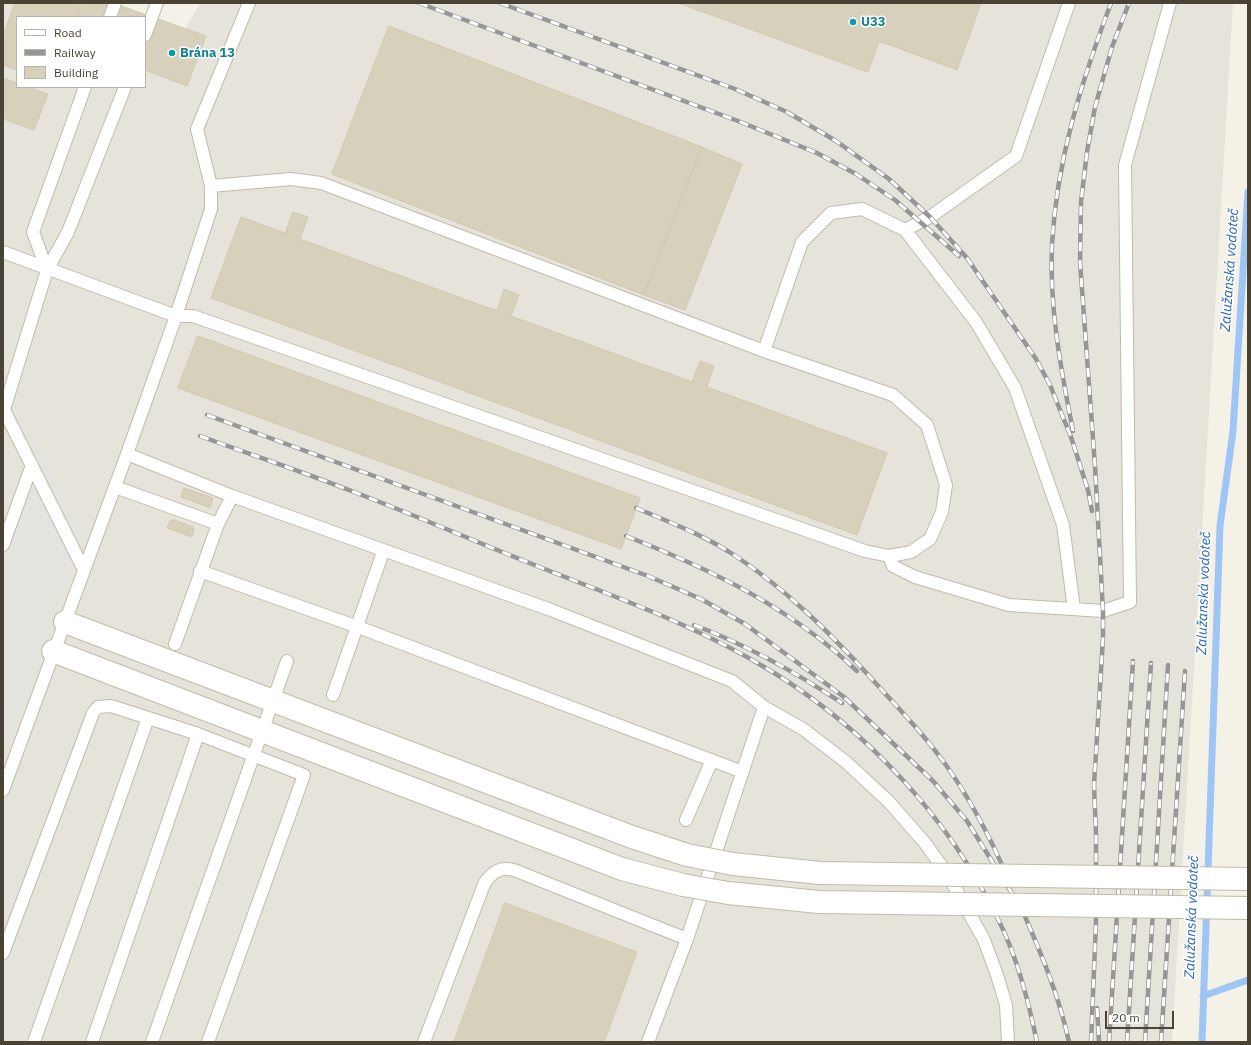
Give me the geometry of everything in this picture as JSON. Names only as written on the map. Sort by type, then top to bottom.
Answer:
[{"type":"street","points":[[65,622],[632,837],[687,855],[733,864],[820,873],[1248,879]]},
{"type":"street","points":[[53,651],[622,869],[683,885],[728,893],[788,900],[1248,908]]},
{"type":"lane","points":[[110,16],[115,3]]},
{"type":"lane","points":[[146,32],[157,3]]},
{"type":"lane","points":[[3,790],[53,651],[127,454],[176,316],[210,209],[211,186],[197,129],[249,3]]},
{"type":"lane","points":[[905,230],[930,217],[1016,156],[1070,3]]},
{"type":"lane","points":[[889,556],[894,566],[915,577],[1009,606],[1103,611],[1130,602],[1125,165],[1170,3]]},
{"type":"lane","points":[[47,270],[33,232],[84,88]]},
{"type":"lane","points":[[84,570],[4,412],[47,270],[68,232],[125,88]]},
{"type":"lane","points":[[3,252],[47,270],[176,316],[193,316],[865,551],[889,556],[911,552],[930,539],[942,512],[946,485],[927,424],[893,395],[764,351],[320,183],[291,179],[211,186]]},
{"type":"lane","points":[[764,351],[802,242],[831,213],[862,209],[905,230],[976,322],[1015,388],[1063,525],[1074,609]]},
{"type":"lane","points":[[127,454],[232,496],[383,552],[551,610],[732,681],[764,707],[803,729],[846,762],[889,802],[925,843],[948,875],[984,940],[1006,1005],[1008,1042]]},
{"type":"lane","points":[[3,545],[7,521],[32,465]]},
{"type":"lane","points":[[115,487],[218,524]]},
{"type":"lane","points":[[174,644],[218,524],[232,496]]},
{"type":"lane","points":[[332,695],[358,627],[383,552]]},
{"type":"lane","points":[[200,572],[358,627],[743,772]]},
{"type":"lane","points":[[152,1042],[287,660]]},
{"type":"lane","points":[[3,953],[93,713],[98,707],[111,706],[198,734],[304,775],[208,1042]]},
{"type":"lane","points":[[648,1042],[687,939],[764,707]]},
{"type":"lane","points":[[34,1042],[148,718]]},
{"type":"lane","points":[[92,1042],[198,734]]},
{"type":"lane","points":[[686,820],[712,760]]},
{"type":"lane","points":[[424,1042],[486,882],[493,872],[504,868],[514,870],[687,939]]},
{"type":"shaded area","points":[[3,3],[114,3],[185,29],[200,3],[1233,3],[1172,1042],[3,1042]]},
{"type":"shaded area","points":[[33,437],[83,533],[3,751],[3,520]]},
{"type":"building","points":[[15,3],[81,3],[77,16],[16,16],[16,70],[3,65],[3,37]]},
{"type":"building","name":"Brána 13","points":[[81,3],[113,3],[206,36],[187,86],[146,70],[146,16],[77,16]]},
{"type":"building","name":"U33","points":[[679,3],[981,3],[957,70],[879,41],[868,72]]},
{"type":"building","points":[[389,26],[702,147],[644,295],[332,174]]},
{"type":"building","points":[[3,78],[16,83],[16,88],[31,88],[48,94],[34,130],[3,119]]},
{"type":"building","points":[[702,147],[742,164],[685,310],[644,295]]},
{"type":"building","points":[[293,212],[308,217],[300,239],[497,311],[504,289],[519,295],[511,316],[692,382],[700,361],[714,366],[707,387],[887,453],[857,535],[211,298],[241,217],[285,233]]},
{"type":"building","points":[[198,336],[640,498],[621,549],[178,388]]},
{"type":"building","points":[[184,488],[213,498],[210,508],[181,497]]},
{"type":"building","points":[[175,520],[193,527],[194,531],[192,537],[167,528],[170,521]]},
{"type":"building","points":[[505,903],[637,952],[604,1042],[454,1042]]},
{"type":"waterway","name":"Zalužanská vodoteč","points":[[1202,1042],[1220,526],[1233,431],[1248,192]]},
{"type":"waterway","name":"Zalužanská vodoteč","points":[[1203,996],[1248,980]]},
{"type":"railway","points":[[419,3],[738,121],[817,153],[856,174],[895,200],[959,256]]},
{"type":"railway","points":[[500,3],[735,89],[787,112],[836,141],[889,179],[930,217],[967,258],[1036,359],[1050,385],[1071,437],[1088,490],[1092,511]]},
{"type":"railway","points":[[1073,431],[1060,362],[1054,315],[1052,291],[1052,244],[1059,182],[1072,122],[1080,92],[1111,3]]},
{"type":"railway","points":[[1091,1042],[1096,922],[1096,834],[1094,785],[1103,638],[1103,611],[1095,466],[1080,262],[1081,202],[1087,152],[1095,107],[1112,47],[1129,3]]},
{"type":"railway","points":[[207,415],[648,576],[701,599],[745,624],[844,697],[933,781],[967,821],[1023,911]]},
{"type":"railway","points":[[200,436],[376,500],[651,611],[742,654],[806,694],[840,720],[901,778],[929,811],[954,845],[977,880],[1004,932],[1021,978],[1037,1042]]},
{"type":"railway","points":[[636,508],[699,535],[734,555],[771,582],[823,628],[921,733],[939,756],[972,806],[987,833],[1006,874]]},
{"type":"railway","points":[[626,536],[688,562],[748,592],[777,609],[804,628],[831,648],[857,671]]},
{"type":"railway","points":[[694,625],[752,650],[842,703]]},
{"type":"railway","points":[[1109,1042],[1133,661]]},
{"type":"railway","points":[[1127,1042],[1151,663]]},
{"type":"railway","points":[[1145,1042],[1168,665]]},
{"type":"railway","points":[[1161,1042],[1185,671]]},
{"type":"railway","points":[[1021,907],[1054,990],[1069,1042]]},
{"type":"railway","points":[[1097,1008],[1099,1042]]},
{"type":"place","name":"U33","points":[[853,22]]},
{"type":"place","name":"Brána 13","points":[[172,53]]}]
